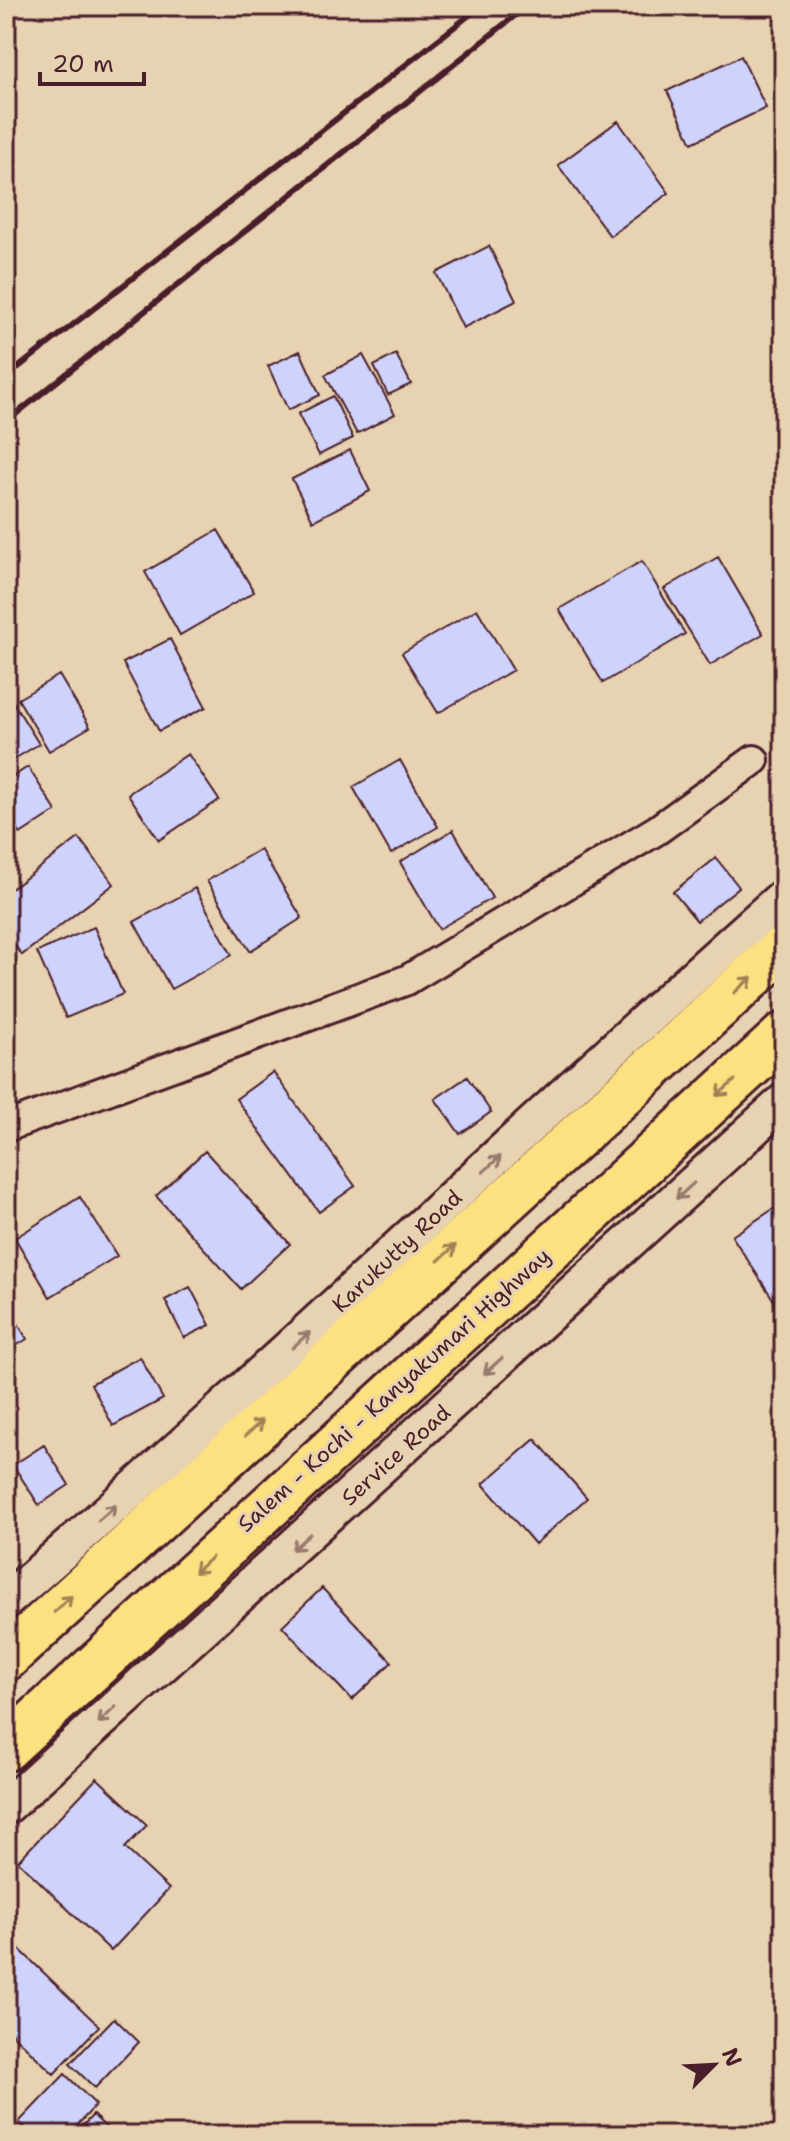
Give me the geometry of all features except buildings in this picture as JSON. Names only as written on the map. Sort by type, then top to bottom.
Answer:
[{"type":"highway","points":[[6,1658],[784,947]]},
{"type":"highway","name":"Salem - Kochi - Kanyakumari Highway","points":[[6,1748],[784,1035]]},
{"type":"street","points":[[6,1127],[407,980],[657,830],[754,760]]},
{"type":"street","name":"Karukutty Road","points":[[6,1601],[166,1463],[664,1002],[784,896]]},
{"type":"street","name":"Service Road","points":[[6,1807],[784,1101]]},
{"type":"railway","points":[[6,377],[481,6]]},
{"type":"railway","points":[[6,422],[527,6]]}]
